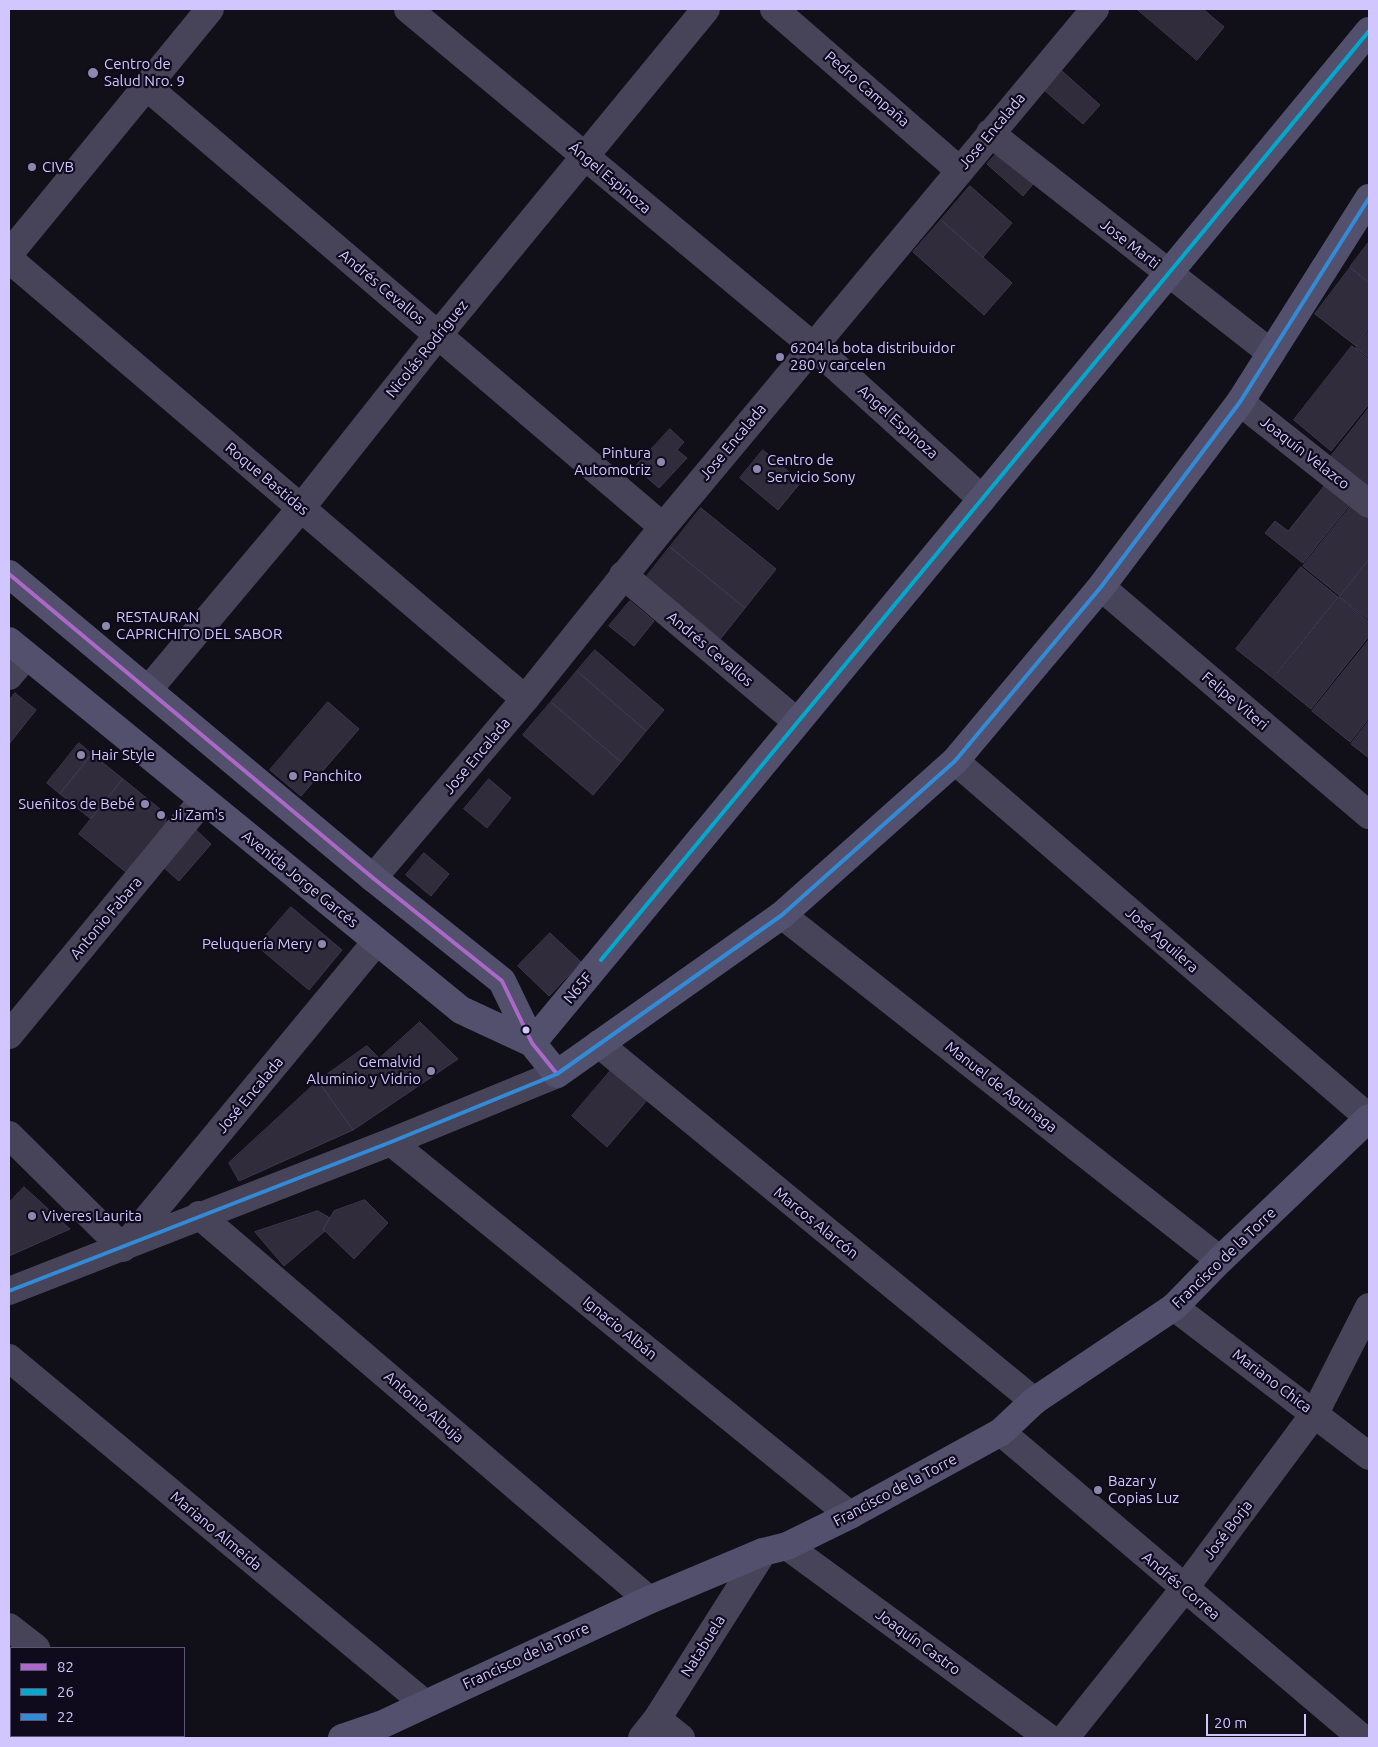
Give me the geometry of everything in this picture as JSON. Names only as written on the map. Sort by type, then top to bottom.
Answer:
[{"type":"street","points":[[9,254],[210,9]]},
{"type":"street","name":"Ángel Espinoza","points":[[408,9],[813,346]]},
{"type":"street","name":"Nicolás Rodríguez","points":[[148,690],[301,508],[438,335],[706,9]]},
{"type":"street","name":"Pedro Campaña","points":[[774,9],[959,170]]},
{"type":"street","name":"Jose Encalada","points":[[373,878],[525,699],[663,527],[1095,9]]},
{"type":"street","name":"N65F","points":[[532,1043],[1369,31]]},
{"type":"street","name":"Andrés Cevallos","points":[[146,86],[663,527]]},
{"type":"street","name":"Jose Marti","points":[[990,133],[1271,353]]},
{"type":"street","points":[[9,1291],[123,1248],[199,1215],[391,1142],[557,1074],[782,914],[955,762],[1101,587],[1240,402],[1366,213]]},
{"type":"street","name":"Roque Bastidas","points":[[9,259],[525,699]]},
{"type":"street","name":"Angel Espinoza","points":[[813,346],[982,499]]},
{"type":"street","name":"Joaquín Velazco","points":[[1240,402],[1369,504]]},
{"type":"street","name":"Avenida Jorge Garcés","points":[[9,574],[373,878],[502,981],[532,1043],[557,1074]]},
{"type":"street","name":"Andrés Cevallos","points":[[623,576],[797,722]]},
{"type":"street","name":"Felipe Viteri","points":[[1101,587],[1369,815]]},
{"type":"street","points":[[9,676],[18,648]]},
{"type":"street","name":"Avenida Jorge Garcés","points":[[18,648],[461,1010],[532,1043]]},
{"type":"street","name":"José Aguilera","points":[[955,762],[1369,1118]]},
{"type":"street","name":"Antonio Fabara","points":[[9,1035],[203,800]]},
{"type":"street","name":"Manuel de Aguinaga","points":[[782,914],[1220,1260]]},
{"type":"street","name":"José Encalada","points":[[123,1248],[376,942]]},
{"type":"street","name":"Marcos Alarcón","points":[[599,1044],[1034,1402]]},
{"type":"street","name":"Francisco de la Torre","points":[[354,1736],[649,1600],[775,1549],[850,1515],[1001,1432],[1034,1402],[1174,1307],[1220,1260],[1369,1118]]},
{"type":"street","points":[[9,1136],[123,1248]]},
{"type":"street","name":"Ignacio Albán","points":[[391,1142],[850,1515]]},
{"type":"street","name":"Antonio Albuja","points":[[199,1215],[649,1600]]},
{"type":"street","name":"Mariano Chica","points":[[1174,1307],[1369,1456]]},
{"type":"street","name":"José Borja","points":[[1065,1738],[1184,1589],[1315,1413],[1369,1307]]},
{"type":"street","name":"Mariano Almeida","points":[[9,1358],[424,1704]]},
{"type":"street","name":"Andrés Correa","points":[[1001,1432],[1362,1738]]},
{"type":"street","name":"Natabuela","points":[[649,1729],[775,1549]]},
{"type":"street","name":"Joaquín Castro","points":[[775,1549],[1049,1738]]},
{"type":"street","points":[[9,1627],[35,1647]]},
{"type":"street","points":[[649,1729],[680,1738]]},
{"type":"building","points":[[1137,9],[1203,9],[1224,27],[1197,60]]},
{"type":"building","points":[[1062,71],[1100,105],[1083,124],[1044,90]]},
{"type":"building","points":[[998,152],[1033,184],[1023,196],[987,164]]},
{"type":"building","points":[[970,186],[1012,223],[983,257],[941,220]]},
{"type":"building","points":[[941,220],[1012,283],[984,315],[913,252]]},
{"type":"building","points":[[1369,242],[1369,282],[1350,267]]},
{"type":"building","points":[[1350,268],[1369,283],[1369,328],[1356,346],[1315,314]]},
{"type":"building","points":[[1369,331],[1369,358],[1356,348]]},
{"type":"building","points":[[1352,346],[1369,360],[1369,404],[1331,451],[1294,420]]},
{"type":"building","points":[[1369,408],[1369,482],[1365,487],[1329,459]]},
{"type":"building","name":"Pintura Automotriz","points":[[670,429],[684,442],[677,450],[687,458],[659,488],[635,467]]},
{"type":"building","points":[[763,450],[801,482],[778,510],[740,478]]},
{"type":"building","points":[[1327,483],[1351,503],[1303,563],[1265,533],[1275,521],[1288,531]]},
{"type":"building","points":[[1355,501],[1369,513],[1369,559],[1340,596],[1303,566]]},
{"type":"building","points":[[701,508],[776,569],[745,608],[670,547]]},
{"type":"building","points":[[670,547],[745,608],[718,642],[643,581]]},
{"type":"building","points":[[1369,560],[1369,620],[1340,597]]},
{"type":"building","points":[[1301,567],[1338,597],[1273,678],[1236,649]]},
{"type":"building","points":[[1339,597],[1369,622],[1369,636],[1311,709],[1274,679]]},
{"type":"building","points":[[630,601],[654,621],[634,646],[609,626]]},
{"type":"building","points":[[1369,640],[1369,718],[1350,742],[1312,711]]},
{"type":"building","points":[[595,650],[664,710],[646,731],[577,671]]},
{"type":"building","points":[[577,671],[646,731],[621,762],[551,702]]},
{"type":"building","points":[[15,693],[36,710],[9,744],[9,701]]},
{"type":"building","points":[[328,702],[359,729],[301,796],[270,770]]},
{"type":"building","points":[[551,702],[621,762],[593,795],[523,735]]},
{"type":"building","points":[[1369,721],[1369,758],[1351,744]]},
{"type":"building","points":[[79,743],[92,754],[60,794],[47,783]]},
{"type":"building","points":[[92,754],[123,779],[91,819],[60,794]]},
{"type":"building","points":[[123,779],[166,814],[166,823],[127,873],[79,834]]},
{"type":"building","points":[[489,779],[511,798],[487,828],[464,809]]},
{"type":"building","points":[[194,828],[211,844],[179,881],[162,866]]},
{"type":"building","points":[[424,853],[449,874],[431,896],[406,875]]},
{"type":"building","points":[[291,907],[342,950],[309,990],[257,946]]},
{"type":"building","points":[[550,933],[581,962],[549,996],[518,966]]},
{"type":"building","points":[[420,1022],[458,1059],[411,1091],[379,1059]]},
{"type":"building","points":[[367,1046],[411,1091],[353,1130],[318,1081]]},
{"type":"building","points":[[613,1068],[648,1099],[607,1147],[572,1116]]},
{"type":"building","points":[[318,1081],[353,1130],[239,1181],[229,1163]]},
{"type":"building","name":"Viveres Laurita","points":[[24,1187],[70,1229],[9,1256],[9,1203]]},
{"type":"building","points":[[365,1200],[388,1223],[354,1259],[323,1229],[334,1211]]},
{"type":"building","points":[[318,1211],[330,1218],[323,1229],[325,1231],[284,1266],[255,1232]]},
{"type":"transit line","name":"26","points":[[601,960],[1369,31]]},
{"type":"transit line","name":"22","points":[[9,1291],[391,1142],[557,1074],[782,915],[955,761],[1101,587],[1240,402],[1369,198]]},
{"type":"transit line","name":"82","points":[[9,574],[373,878],[502,981],[532,1043],[557,1074]]},
{"type":"place","name":"Centro de Salud Nro. 9","points":[[93,73]]},
{"type":"place","name":"CIVB","points":[[32,167]]},
{"type":"place","name":"6204 la bota distribuidor 280 y carcelen","points":[[780,357]]},
{"type":"place","name":"Pintura Automotriz","points":[[661,462]]},
{"type":"place","name":"Centro de Servicio Sony","points":[[757,469]]},
{"type":"place","name":"RESTAURAN CAPRICHITO DEL SABOR","points":[[106,626]]},
{"type":"place","name":"Hair Style","points":[[81,755]]},
{"type":"place","name":"Panchito","points":[[293,776]]},
{"type":"place","name":"Sueñitos de Bebé","points":[[145,804]]},
{"type":"place","name":"Ji Zam's","points":[[161,815]]},
{"type":"place","name":"Peluquería Mery","points":[[322,944]]},
{"type":"place","name":"Gemalvid Aluminio y Vidrio","points":[[431,1071]]},
{"type":"place","name":"Viveres Laurita","points":[[32,1216]]},
{"type":"place","name":"Bazar y Copias Luz","points":[[1098,1490]]}]
